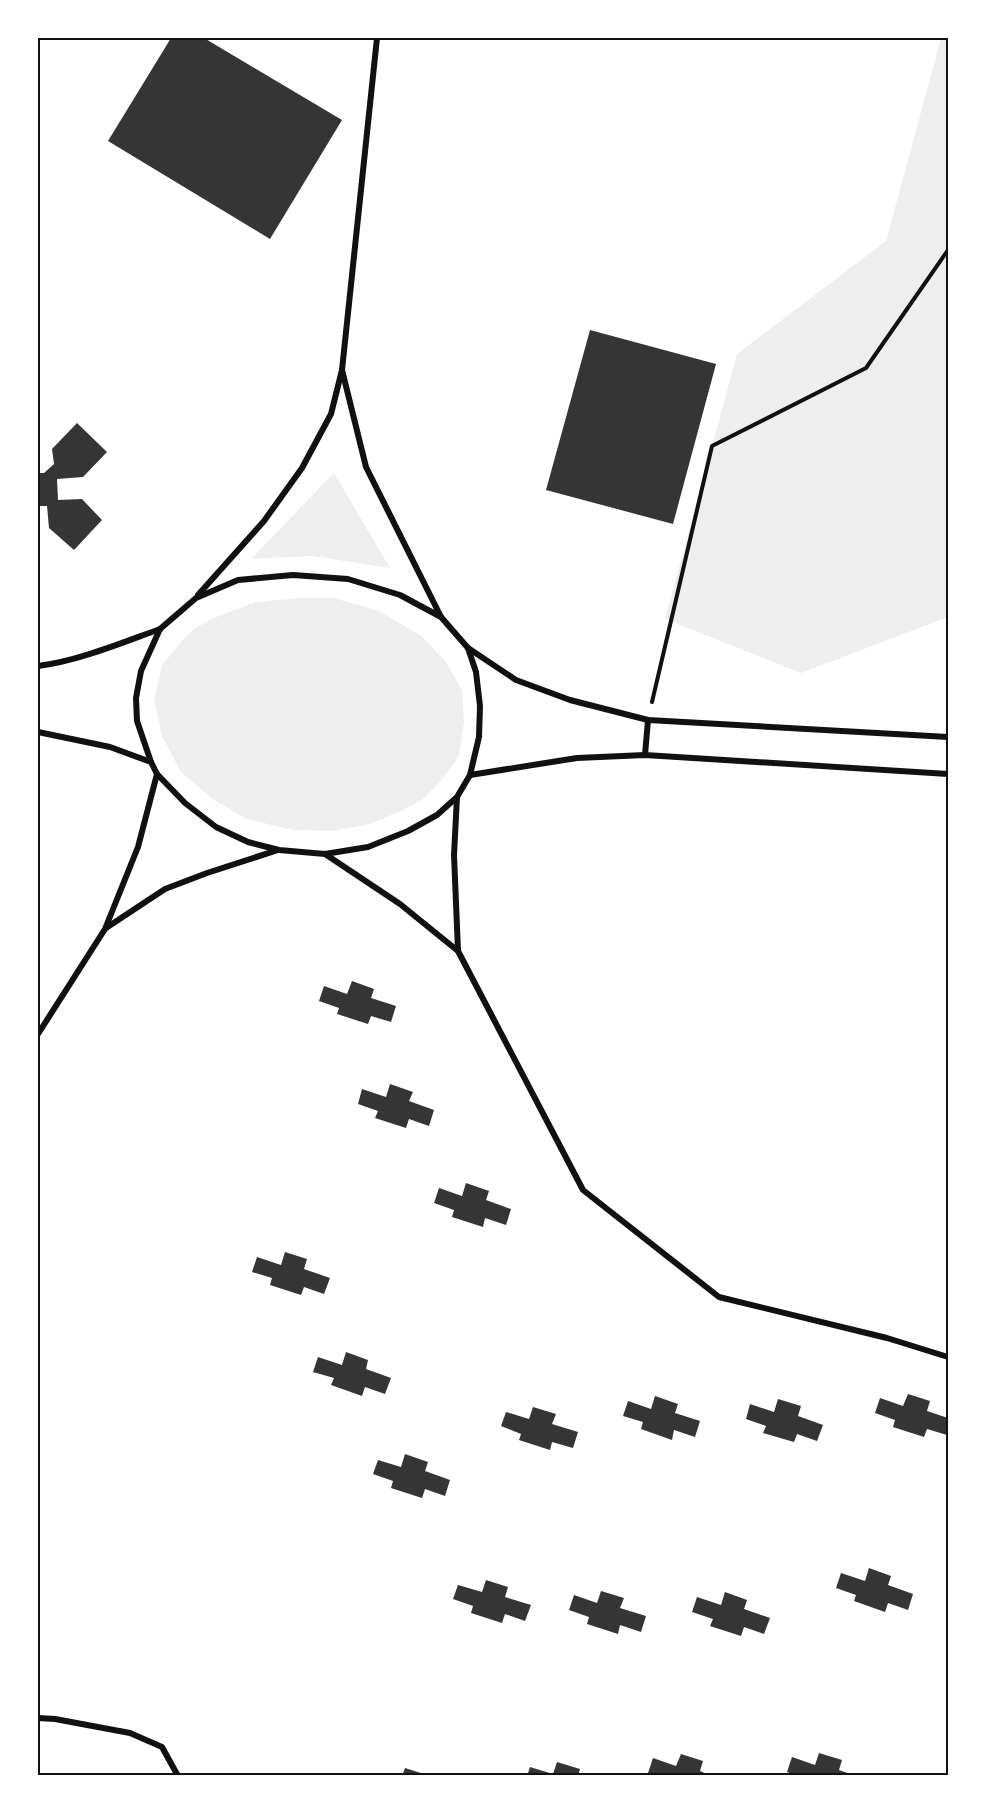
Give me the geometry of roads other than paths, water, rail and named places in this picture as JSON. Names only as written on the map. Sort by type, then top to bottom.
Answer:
[{"type":"street","points":[[38,666],[106,648],[160,629],[196,598],[264,521],[302,468],[331,414],[342,370],[377,38]]},
{"type":"street","points":[[342,370],[366,467],[441,617],[468,648],[516,680],[570,700],[648,720],[948,737]]},
{"type":"street","points":[[196,598],[238,580],[293,575],[348,579],[400,595],[441,617]]},
{"type":"street","points":[[160,629],[141,671],[136,698],[137,721],[157,774],[185,803],[216,827],[248,842],[279,850],[326,854],[368,847],[408,831],[437,815],[457,797],[470,776],[479,737],[480,706],[476,672],[468,648]]},
{"type":"street","points":[[645,756],[648,720]]},
{"type":"street","points":[[38,732],[110,747],[151,762]]},
{"type":"street","points":[[470,776],[577,758],[645,756],[948,774]]},
{"type":"street","points":[[38,1034],[105,929],[138,846],[157,774]]},
{"type":"street","points":[[457,797],[454,855],[458,951]]},
{"type":"street","points":[[105,929],[165,889],[279,850]]},
{"type":"street","points":[[326,854],[400,904],[458,951],[583,1190],[719,1297],[887,1338],[948,1358]]},
{"type":"street","points":[[38,1718],[130,1733],[162,1747],[178,1776]]}]
